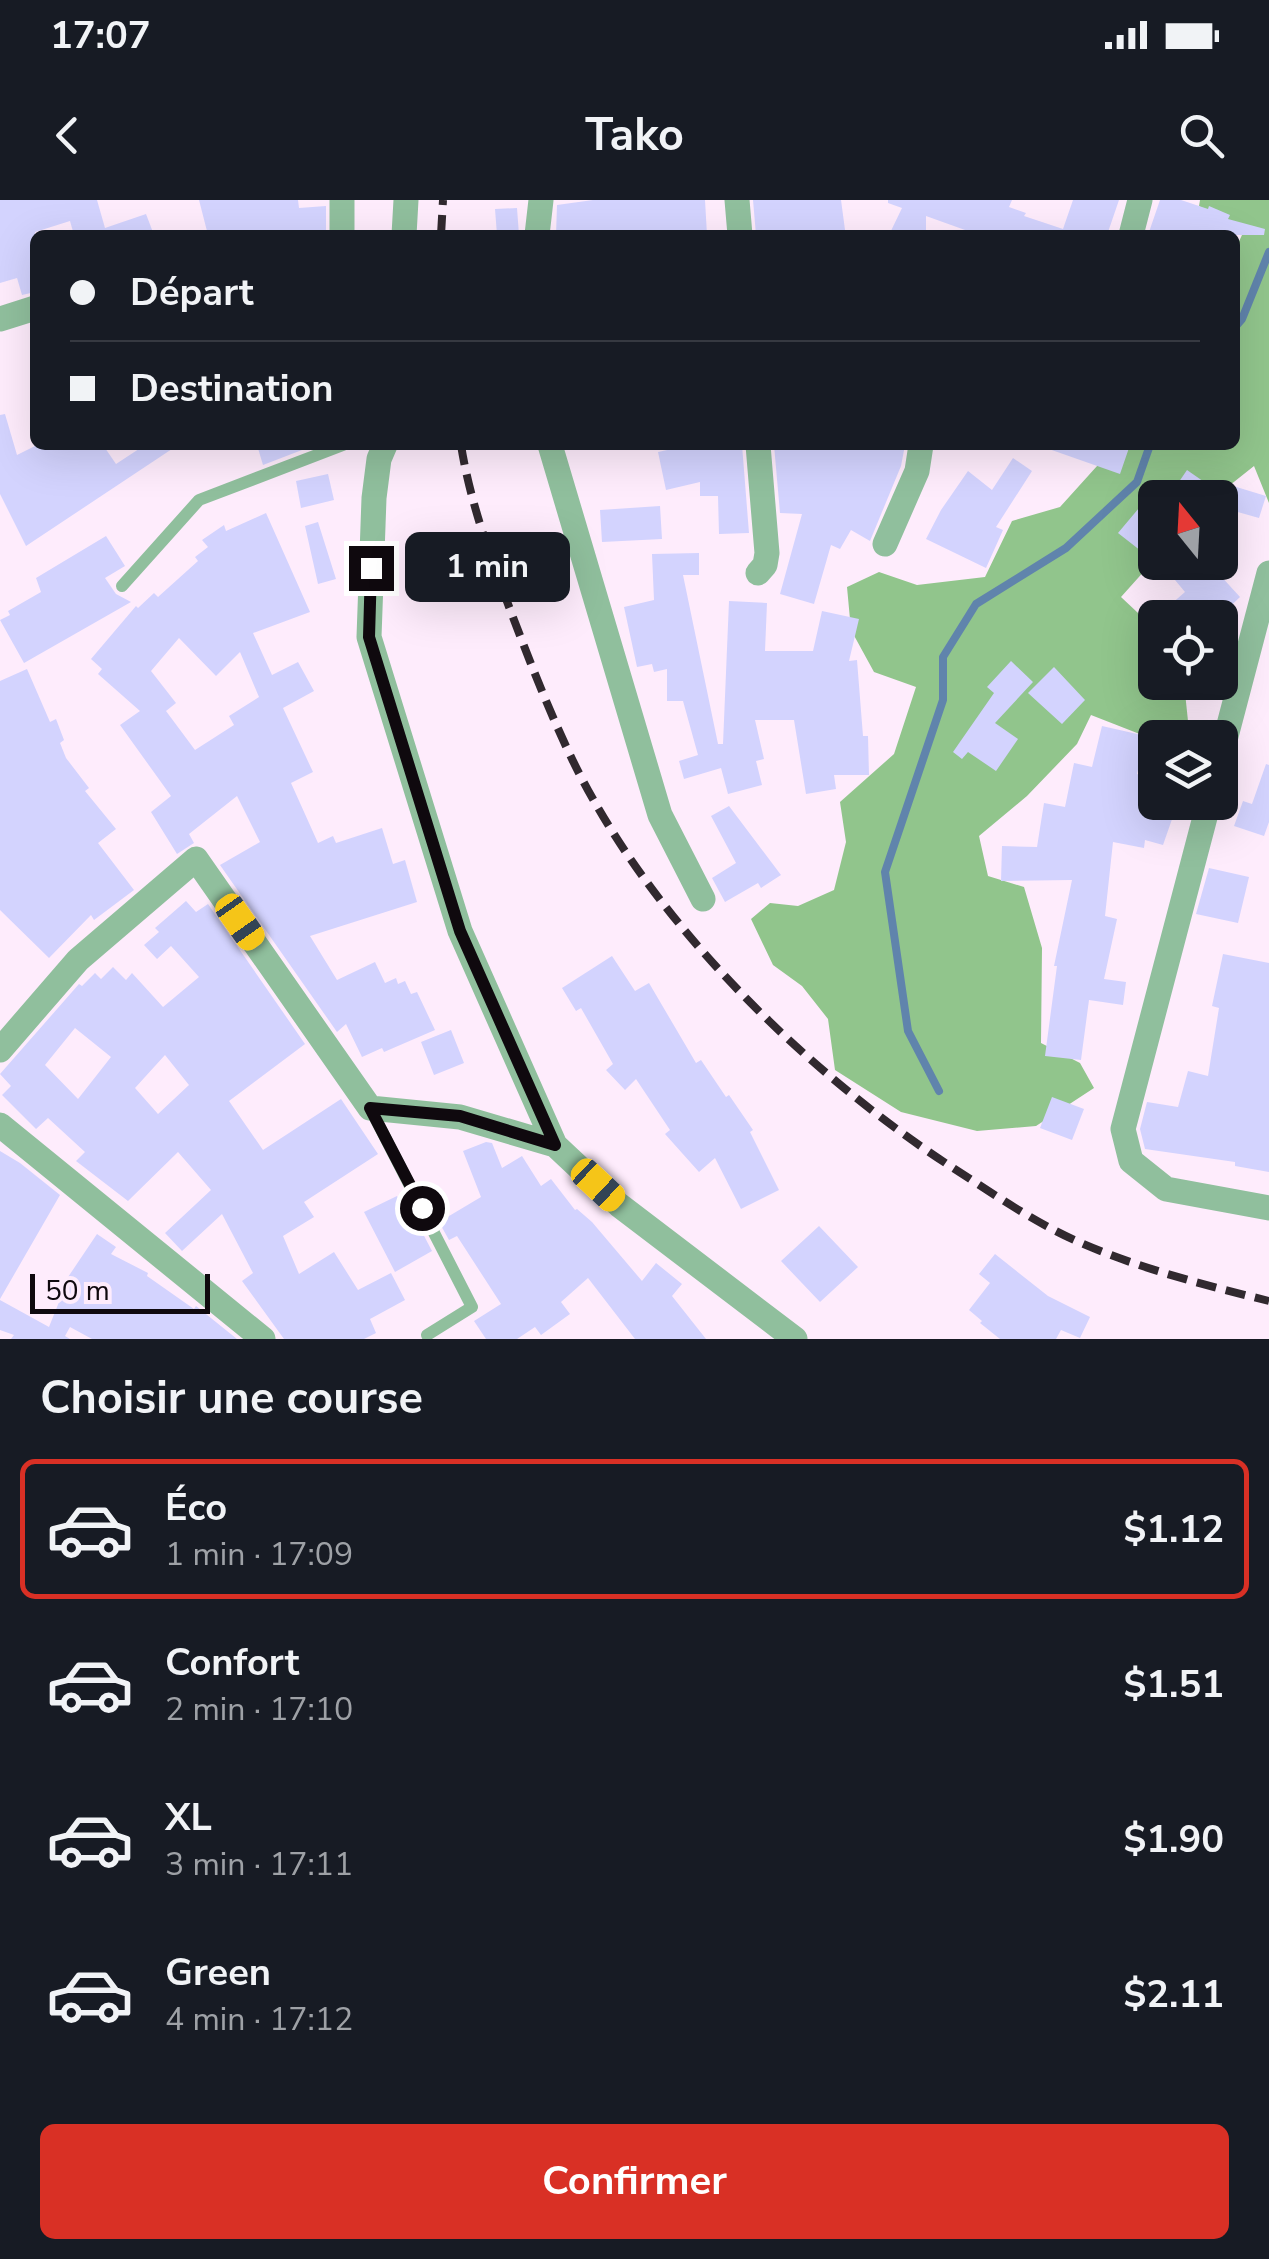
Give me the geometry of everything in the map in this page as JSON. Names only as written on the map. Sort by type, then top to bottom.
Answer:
[{"type":"street","points":[[342,200],[342,230]]},
{"type":"street","points":[[404,230],[406,200]]},
{"type":"street","points":[[538,230],[541,200]]},
{"type":"street","points":[[737,200],[740,230]]},
{"type":"street","points":[[1132,230],[1140,200]]},
{"type":"street","points":[[0,319],[30,310]]},
{"type":"street","points":[[379,450],[369,637],[460,931],[555,1145],[619,1205],[795,1339]]},
{"type":"street","points":[[551,450],[660,815],[703,899]]},
{"type":"street","points":[[758,450],[768,554],[758,573]]},
{"type":"street","points":[[885,544],[916,472],[920,450]]},
{"type":"street","points":[[1230,720],[1269,573]]},
{"type":"street","points":[[1204,820],[1123,1130],[1131,1160],[1166,1189],[1269,1208]]},
{"type":"street","points":[[0,1050],[78,960],[196,859],[370,1108],[460,1116],[555,1145]]},
{"type":"street","points":[[0,1125],[262,1339]]},
{"type":"lane","points":[[122,586],[198,500],[330,450]]},
{"type":"lane","points":[[370,1108],[472,1307],[427,1334]]},
{"type":"green space","points":[[1200,200],[1269,200],[1269,503],[1254,466],[1236,480],[1138,480],[1138,578],[1121,597],[1138,613],[1138,700],[1186,700],[1188,720],[1138,720],[1138,733],[1091,715],[1077,744],[1027,796],[979,836],[988,876],[1024,887],[1042,948],[1041,1043],[1080,1063],[1094,1088],[1036,1126],[977,1131],[901,1112],[835,1070],[828,1019],[802,986],[773,965],[751,919],[770,903],[798,906],[834,890],[846,842],[840,802],[894,754],[916,687],[874,672],[851,630],[847,587],[879,572],[917,585],[985,577],[1012,521],[1060,507],[1111,450],[1240,450],[1242,235],[1240,230],[1199,206]]},
{"type":"building","points":[[0,200],[97,200],[105,228],[146,214],[152,230],[73,230],[70,221],[30,230],[30,293],[22,295],[17,278],[0,283]]},
{"type":"building","points":[[199,200],[298,200],[299,208],[326,206],[326,230],[207,230]]},
{"type":"building","points":[[593,200],[705,200],[707,230],[556,230],[557,205]]},
{"type":"building","points":[[753,200],[841,200],[845,230],[756,230]]},
{"type":"building","points":[[1012,200],[1009,207],[1026,213],[1024,216],[1063,229],[1073,200],[1119,200],[1109,230],[965,230],[926,216],[926,230],[891,230],[902,208],[888,203]]},
{"type":"building","points":[[1160,200],[1181,200],[1208,209],[1209,206],[1230,215],[1228,219],[1265,229],[1264,235],[1240,235],[1240,230],[1150,230]]},
{"type":"building","points":[[517,208],[519,230],[497,230],[495,209]]},
{"type":"building","points":[[5,414],[17,455],[30,448],[106,450],[116,464],[137,450],[170,450],[26,546],[0,494],[0,415]]},
{"type":"building","points":[[258,450],[302,450],[263,465]]},
{"type":"building","points":[[742,450],[749,533],[719,534],[718,496],[700,496],[700,482],[666,490],[658,452]]},
{"type":"building","points":[[774,450],[904,450],[870,541],[851,530],[840,549],[831,545],[814,604],[780,594],[802,514],[780,513]]},
{"type":"building","points":[[1052,450],[1128,450],[1120,474]]},
{"type":"building","points":[[1013,458],[1032,471],[996,527],[1003,530],[986,568],[926,539],[968,471],[992,490]]},
{"type":"building","points":[[1187,470],[1201,480],[1180,480]]},
{"type":"building","points":[[328,474],[334,500],[301,508],[296,481]]},
{"type":"building","points":[[1238,487],[1266,496],[1259,518],[1238,512]]},
{"type":"building","points":[[660,506],[662,539],[602,542],[600,510]]},
{"type":"building","points":[[1138,509],[1138,549],[1118,533]]},
{"type":"building","points":[[266,513],[310,612],[253,633],[272,675],[298,662],[314,691],[283,708],[313,772],[291,783],[318,843],[333,836],[336,843],[382,828],[393,864],[405,860],[417,902],[310,936],[337,980],[375,962],[385,983],[396,978],[398,984],[405,981],[411,994],[417,992],[435,1030],[384,1052],[382,1048],[362,1057],[346,1024],[337,1032],[220,865],[260,842],[237,796],[189,834],[194,843],[177,854],[151,812],[171,796],[120,725],[140,711],[98,674],[102,669],[91,659],[136,606],[154,593],[158,597],[198,561],[195,557],[208,547],[202,540],[224,525],[226,531]],"holes":[[[179,638],[216,676],[240,652],[259,697],[229,716],[234,725],[195,750],[166,711],[176,703],[151,671]]]},
{"type":"building","points":[[318,522],[336,579],[318,584],[305,526]]},
{"type":"building","points":[[439,534],[444,558],[423,562],[417,538]]},
{"type":"building","points":[[106,536],[125,566],[105,578],[116,594],[131,602],[24,663],[0,620],[41,592],[36,578]]},
{"type":"building","points":[[699,553],[699,575],[683,575],[718,744],[723,744],[729,601],[767,603],[765,651],[813,651],[822,611],[859,619],[849,661],[857,660],[863,736],[868,736],[869,775],[834,775],[836,789],[806,794],[794,720],[755,720],[764,759],[756,761],[762,785],[728,794],[721,768],[684,779],[679,761],[698,755],[683,701],[667,701],[667,669],[654,672],[652,664],[637,667],[624,607],[654,600],[652,554]]},
{"type":"building","points":[[1175,580],[1224,580],[1240,597],[1176,600],[1185,592]]},
{"type":"building","points":[[1011,661],[1033,682],[995,723],[1018,739],[996,771],[968,752],[962,759],[953,752],[994,693],[987,687]]},
{"type":"building","points":[[1054,667],[1085,700],[1062,724],[1028,693]]},
{"type":"building","points":[[27,669],[50,722],[56,719],[66,758],[89,788],[85,791],[116,829],[98,843],[134,890],[94,920],[91,915],[49,958],[0,910],[0,681]]},
{"type":"building","points":[[1102,726],[1138,734],[1138,820],[1172,820],[1163,845],[1145,840],[1144,848],[1113,842],[1105,916],[1117,919],[1104,979],[1126,982],[1123,1005],[1089,1000],[1081,1060],[1045,1056],[1054,966],[1072,880],[1001,881],[1002,846],[1037,847],[1044,803],[1065,807],[1074,763],[1092,767]]},
{"type":"building","points":[[1266,764],[1269,765],[1269,822],[1264,836],[1234,826],[1243,801],[1252,804]]},
{"type":"building","points":[[729,806],[781,875],[761,888],[758,883],[725,902],[712,878],[736,863],[711,816]]},
{"type":"building","points":[[1209,868],[1249,877],[1238,923],[1196,914]]},
{"type":"building","points":[[186,901],[196,912],[208,904],[305,1044],[229,1101],[263,1150],[341,1099],[378,1154],[304,1202],[314,1217],[283,1236],[299,1274],[334,1252],[358,1290],[391,1273],[405,1300],[370,1319],[376,1333],[364,1339],[284,1339],[242,1281],[253,1273],[222,1214],[182,1251],[165,1233],[211,1190],[178,1152],[128,1201],[76,1161],[85,1152],[48,1118],[36,1129],[2,1095],[11,1086],[0,1074],[79,984],[82,986],[95,973],[101,979],[113,967],[126,980],[132,973],[163,1007],[199,977],[171,946],[157,959],[144,945],[159,932],[155,928]],"holes":[[[75,1028],[111,1057],[78,1099],[45,1065]],[[165,1055],[189,1085],[158,1114],[135,1088]]]},
{"type":"building","points":[[1223,954],[1269,963],[1269,1172],[1235,1166],[1235,1162],[1145,1149],[1140,1129],[1147,1102],[1178,1107],[1188,1071],[1208,1076],[1219,1008],[1212,1006]]},
{"type":"building","points":[[612,956],[635,991],[649,983],[696,1063],[701,1060],[726,1097],[729,1095],[753,1130],[750,1132],[779,1190],[741,1209],[715,1158],[699,1172],[665,1134],[670,1130],[636,1079],[625,1090],[606,1070],[613,1064],[581,1008],[576,1011],[562,988]]},
{"type":"building","points":[[451,1030],[464,1063],[434,1075],[421,1042]]},
{"type":"building","points":[[1052,1097],[1084,1109],[1072,1140],[1040,1128]]},
{"type":"building","points":[[492,1143],[502,1168],[522,1156],[541,1186],[551,1179],[642,1281],[656,1263],[682,1284],[672,1296],[706,1339],[635,1339],[588,1278],[561,1302],[570,1314],[541,1335],[535,1327],[517,1339],[486,1339],[474,1321],[501,1304],[457,1236],[449,1240],[439,1222],[481,1197],[463,1151]]},
{"type":"building","points":[[0,1151],[60,1195],[0,1299]]},
{"type":"building","points":[[397,1196],[417,1235],[422,1232],[432,1251],[395,1272],[364,1212]]},
{"type":"building","points":[[819,1226],[858,1267],[820,1302],[781,1261]]},
{"type":"building","points":[[97,1234],[116,1247],[111,1254],[148,1273],[147,1276],[194,1309],[196,1306],[237,1339],[92,1339],[70,1327],[65,1336],[70,1339],[11,1339],[14,1335],[0,1330],[0,1300],[49,1327],[65,1287],[62,1286]]},
{"type":"building","points":[[995,1254],[1048,1296],[1090,1317],[1080,1338],[1061,1330],[1056,1339],[1000,1339],[980,1323],[969,1310],[990,1283],[979,1274]]},
{"type":"waterway","points":[[1240,321],[1269,252]]},
{"type":"waterway","points":[[939,1091],[908,1031],[885,872],[943,700],[943,657],[976,604],[1066,548],[1137,482],[1148,450]]},
{"type":"railway","points":[[441,230],[443,200]]},
{"type":"railway","points":[[462,450],[496,572],[572,759],[643,877],[735,986],[786,1037],[895,1128],[1030,1217],[1127,1261],[1269,1301]]},
{"type":"route","points":[[371,568],[369,637],[460,931],[555,1145],[460,1116],[370,1108],[422,1208]]}]
